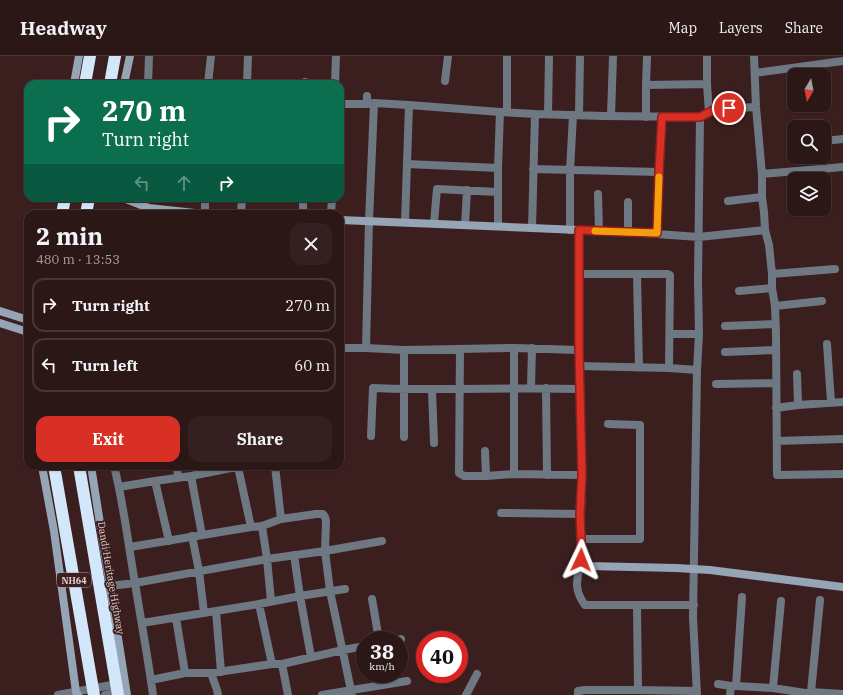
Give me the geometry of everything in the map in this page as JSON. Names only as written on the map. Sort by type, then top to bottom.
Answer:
[{"type":"highway","points":[[86,80],[90,56]]},
{"type":"highway","points":[[111,80],[115,56]]},
{"type":"highway","name":"NH64","points":[[55,470],[94,692]]},
{"type":"highway","name":"Dandi Heritage Highway","points":[[80,470],[120,692]]},
{"type":"street","points":[[75,80],[80,56]]},
{"type":"street","points":[[125,80],[130,56]]},
{"type":"street","points":[[148,80],[150,56]]},
{"type":"street","points":[[208,80],[211,56]]},
{"type":"street","points":[[247,80],[248,56]]},
{"type":"street","points":[[336,56],[336,80]]},
{"type":"street","points":[[445,81],[448,56]]},
{"type":"street","points":[[498,226],[498,168],[507,56]]},
{"type":"street","points":[[548,114],[549,56]]},
{"type":"street","points":[[570,230],[570,171],[580,56]]},
{"type":"street","points":[[611,116],[613,56]]},
{"type":"street","points":[[646,117],[647,56]]},
{"type":"street","points":[[707,56],[709,113]]},
{"type":"street","points":[[754,56],[756,107],[762,174],[762,197],[765,230],[769,245],[772,288],[775,306],[777,475],[843,474]]},
{"type":"street","points":[[754,73],[843,61]]},
{"type":"street","points":[[646,85],[707,84]]},
{"type":"street","points":[[344,104],[369,101],[535,114],[646,117],[700,117],[716,109],[756,107]]},
{"type":"street","points":[[366,348],[369,221],[369,101]]},
{"type":"street","points":[[405,222],[409,105]]},
{"type":"street","points":[[532,228],[535,114]]},
{"type":"street","points":[[657,233],[662,117]]},
{"type":"street","points":[[578,695],[578,691],[585,690],[638,690],[697,693],[694,569],[697,370],[699,334],[700,117]]},
{"type":"street","points":[[831,140],[843,139]]},
{"type":"street","points":[[407,164],[498,168]]},
{"type":"street","points":[[762,174],[843,167]]},
{"type":"street","points":[[533,169],[659,172]]},
{"type":"street","points":[[434,223],[437,189],[498,192]]},
{"type":"street","points":[[465,225],[467,190]]},
{"type":"street","points":[[598,194],[599,231]]},
{"type":"street","points":[[728,201],[762,197]]},
{"type":"street","points":[[136,202],[149,208],[168,210]]},
{"type":"street","points":[[628,202],[628,232]]},
{"type":"street","points":[[344,220],[657,233],[699,237],[765,230]]},
{"type":"street","points":[[579,230],[579,366],[582,475],[580,514],[581,560],[577,590],[585,605],[694,605]]},
{"type":"street","points":[[772,274],[835,269]]},
{"type":"street","points":[[579,274],[670,275],[669,368]]},
{"type":"street","points":[[637,274],[639,368]]},
{"type":"street","points":[[739,291],[772,288]]},
{"type":"street","points":[[775,306],[822,301]]},
{"type":"street","points":[[0,311],[24,319]]},
{"type":"street","points":[[0,323],[24,331]]},
{"type":"street","points":[[725,326],[775,324]]},
{"type":"street","points":[[670,334],[699,334]]},
{"type":"street","points":[[828,344],[831,402]]},
{"type":"street","points":[[344,348],[404,350],[532,348],[579,350]]},
{"type":"street","points":[[514,348],[514,474]]},
{"type":"street","points":[[531,388],[532,348]]},
{"type":"street","points":[[460,349],[459,473],[464,476],[514,474],[582,475]]},
{"type":"street","points":[[404,350],[404,437]]},
{"type":"street","points":[[725,352],[776,350]]},
{"type":"street","points":[[579,366],[697,370]]},
{"type":"street","points":[[797,374],[798,405]]},
{"type":"street","points":[[716,384],[776,382]]},
{"type":"street","points":[[371,436],[373,388],[404,390],[531,388],[580,389]]},
{"type":"street","points":[[546,388],[547,475]]},
{"type":"street","points":[[432,390],[434,443]]},
{"type":"street","points":[[776,408],[843,402]]},
{"type":"street","points":[[581,539],[640,539],[640,425],[608,424]]},
{"type":"street","points":[[777,441],[843,438]]},
{"type":"street","points":[[485,451],[486,476]]},
{"type":"street","points":[[43,470],[54,531],[77,694]]},
{"type":"street","points":[[92,470],[110,586],[120,692]]},
{"type":"street","points":[[115,470],[130,547],[153,695]]},
{"type":"street","points":[[177,470],[178,478]]},
{"type":"street","points":[[119,487],[220,470]]},
{"type":"street","points":[[241,470],[250,526]]},
{"type":"street","points":[[275,470],[281,519]]},
{"type":"street","points":[[191,476],[202,535]]},
{"type":"street","points":[[155,481],[169,541]]},
{"type":"street","points":[[501,513],[580,514]]},
{"type":"street","points":[[130,547],[250,526],[262,526],[281,519],[323,514],[326,520],[325,551],[330,591],[351,693]]},
{"type":"street","points":[[262,526],[271,601]]},
{"type":"street","points":[[192,536],[199,571],[204,613]]},
{"type":"street","points":[[110,586],[382,541]]},
{"type":"street","points":[[294,555],[311,657]]},
{"type":"street","points":[[581,560],[587,566],[710,570],[843,587]]},
{"type":"street","points":[[142,623],[345,589]]},
{"type":"street","points":[[730,695],[733,686],[742,597]]},
{"type":"street","points":[[372,599],[377,631]]},
{"type":"street","points":[[807,693],[820,600]]},
{"type":"street","points":[[768,690],[781,601]]},
{"type":"street","points":[[259,604],[272,664]]},
{"type":"street","points":[[637,606],[638,690]]},
{"type":"street","points":[[216,611],[221,672]]},
{"type":"street","points":[[176,618],[185,673]]},
{"type":"street","points":[[151,680],[185,673],[211,673],[272,664],[282,664],[356,648]]},
{"type":"street","points":[[282,664],[288,695]]},
{"type":"street","points":[[211,673],[218,695]]},
{"type":"street","points":[[466,695],[477,674]]},
{"type":"street","points":[[322,695],[351,693],[398,683]]},
{"type":"street","points":[[718,684],[768,690],[842,695]]},
{"type":"street","points":[[58,695],[94,692],[120,692]]},
{"type":"street","points":[[105,695],[120,692]]},
{"type":"slow traffic","points":[[595,231],[657,233],[659,177]]},
{"type":"route","points":[[581,560],[580,514],[582,475],[579,350],[579,230],[657,233],[662,117],[700,117],[716,109],[729,108]]}]
